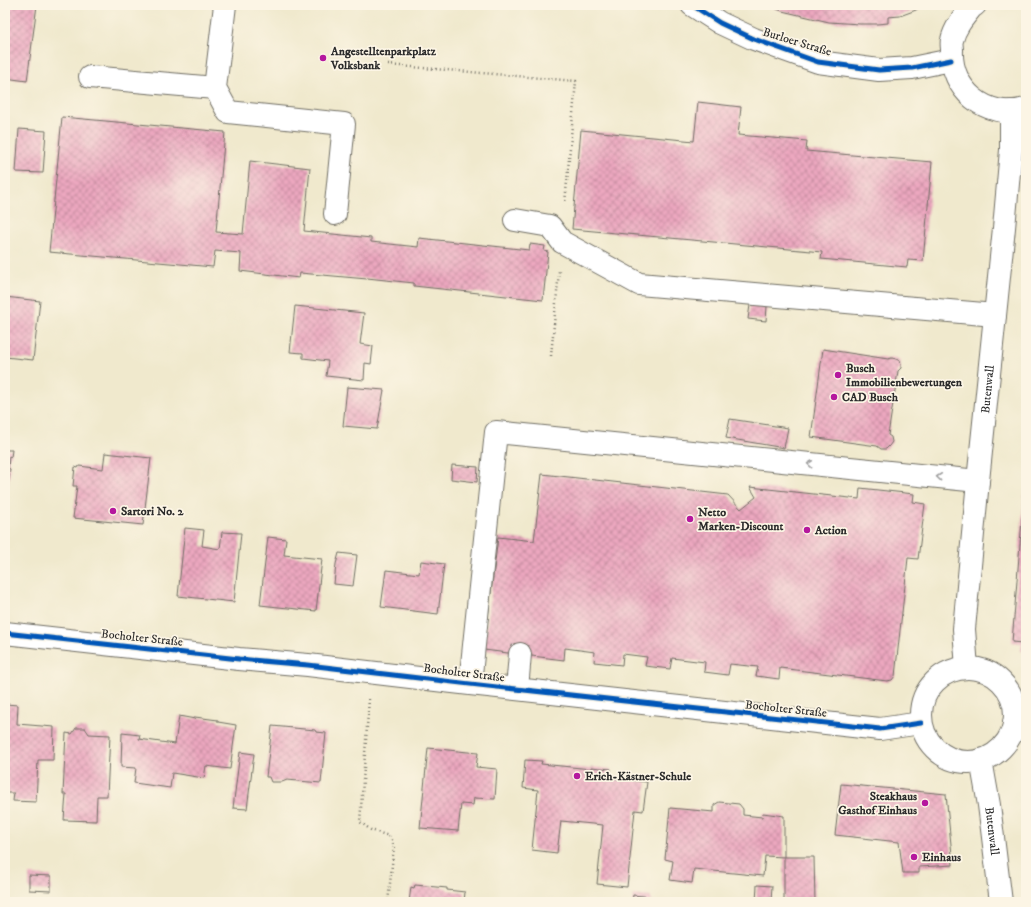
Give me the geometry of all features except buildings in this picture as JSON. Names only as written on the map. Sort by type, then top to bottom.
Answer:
[{"type":"main road","points":[[225,5],[215,88],[228,112],[344,124],[335,214]]},
{"type":"main road","name":"Burloer Straße","points":[[692,5],[720,23],[754,39],[818,62],[879,70],[912,68],[951,60]]},
{"type":"main road","points":[[975,5],[959,22],[952,40],[951,60],[955,73],[961,85],[970,96],[981,104],[994,109],[1019,110]]},
{"type":"main road","points":[[90,77],[215,88]]},
{"type":"main road","name":"Butenwall","points":[[967,668],[964,629],[1011,150],[1019,110]]},
{"type":"main road","points":[[515,220],[550,226],[562,242],[574,250],[639,284],[996,315]]},
{"type":"main road","points":[[470,684],[496,432],[978,481]]},
{"type":"main road","name":"Bocholter Straße","points":[[5,633],[239,659],[308,665],[880,729],[921,723]]},
{"type":"main road","points":[[517,689],[520,654]]},
{"type":"main road","points":[[967,668],[980,670],[993,675],[1003,684],[1011,696],[1020,724],[1003,746],[993,754],[981,760],[968,762],[955,760],[943,754],[933,746],[921,723],[922,707],[927,692],[937,679],[951,671],[967,668]]},
{"type":"main road","name":"Butenwall","points":[[981,760],[989,805],[998,901]]},
{"type":"path","points":[[388,65],[576,81],[551,356]]},
{"type":"path","points":[[371,673],[360,822],[371,830],[389,836],[394,846],[388,902]]},
{"type":"cycle path","points":[[692,5],[720,23],[754,39],[818,62],[879,70],[912,68],[951,60]]},
{"type":"cycle path","points":[[5,633],[239,659],[308,665],[880,729],[921,723]]},
{"type":"place","name":"Angestelltenparkplatz Volksbank","points":[[323,58]]},
{"type":"place","name":"Busch Immobilienbewertungen","points":[[838,375]]},
{"type":"place","name":"CAD Busch","points":[[834,397]]},
{"type":"place","name":"Sartori No. 2","points":[[113,511]]},
{"type":"place","name":"Netto Marken-Discount","points":[[690,519]]},
{"type":"place","name":"Action","points":[[807,530]]},
{"type":"place","name":"Erich-Kästner-Schule","points":[[577,776]]},
{"type":"place","name":"Steakhaus Gasthof Einhaus","points":[[925,803]]},
{"type":"place","name":"Einhaus","points":[[914,857]]}]
